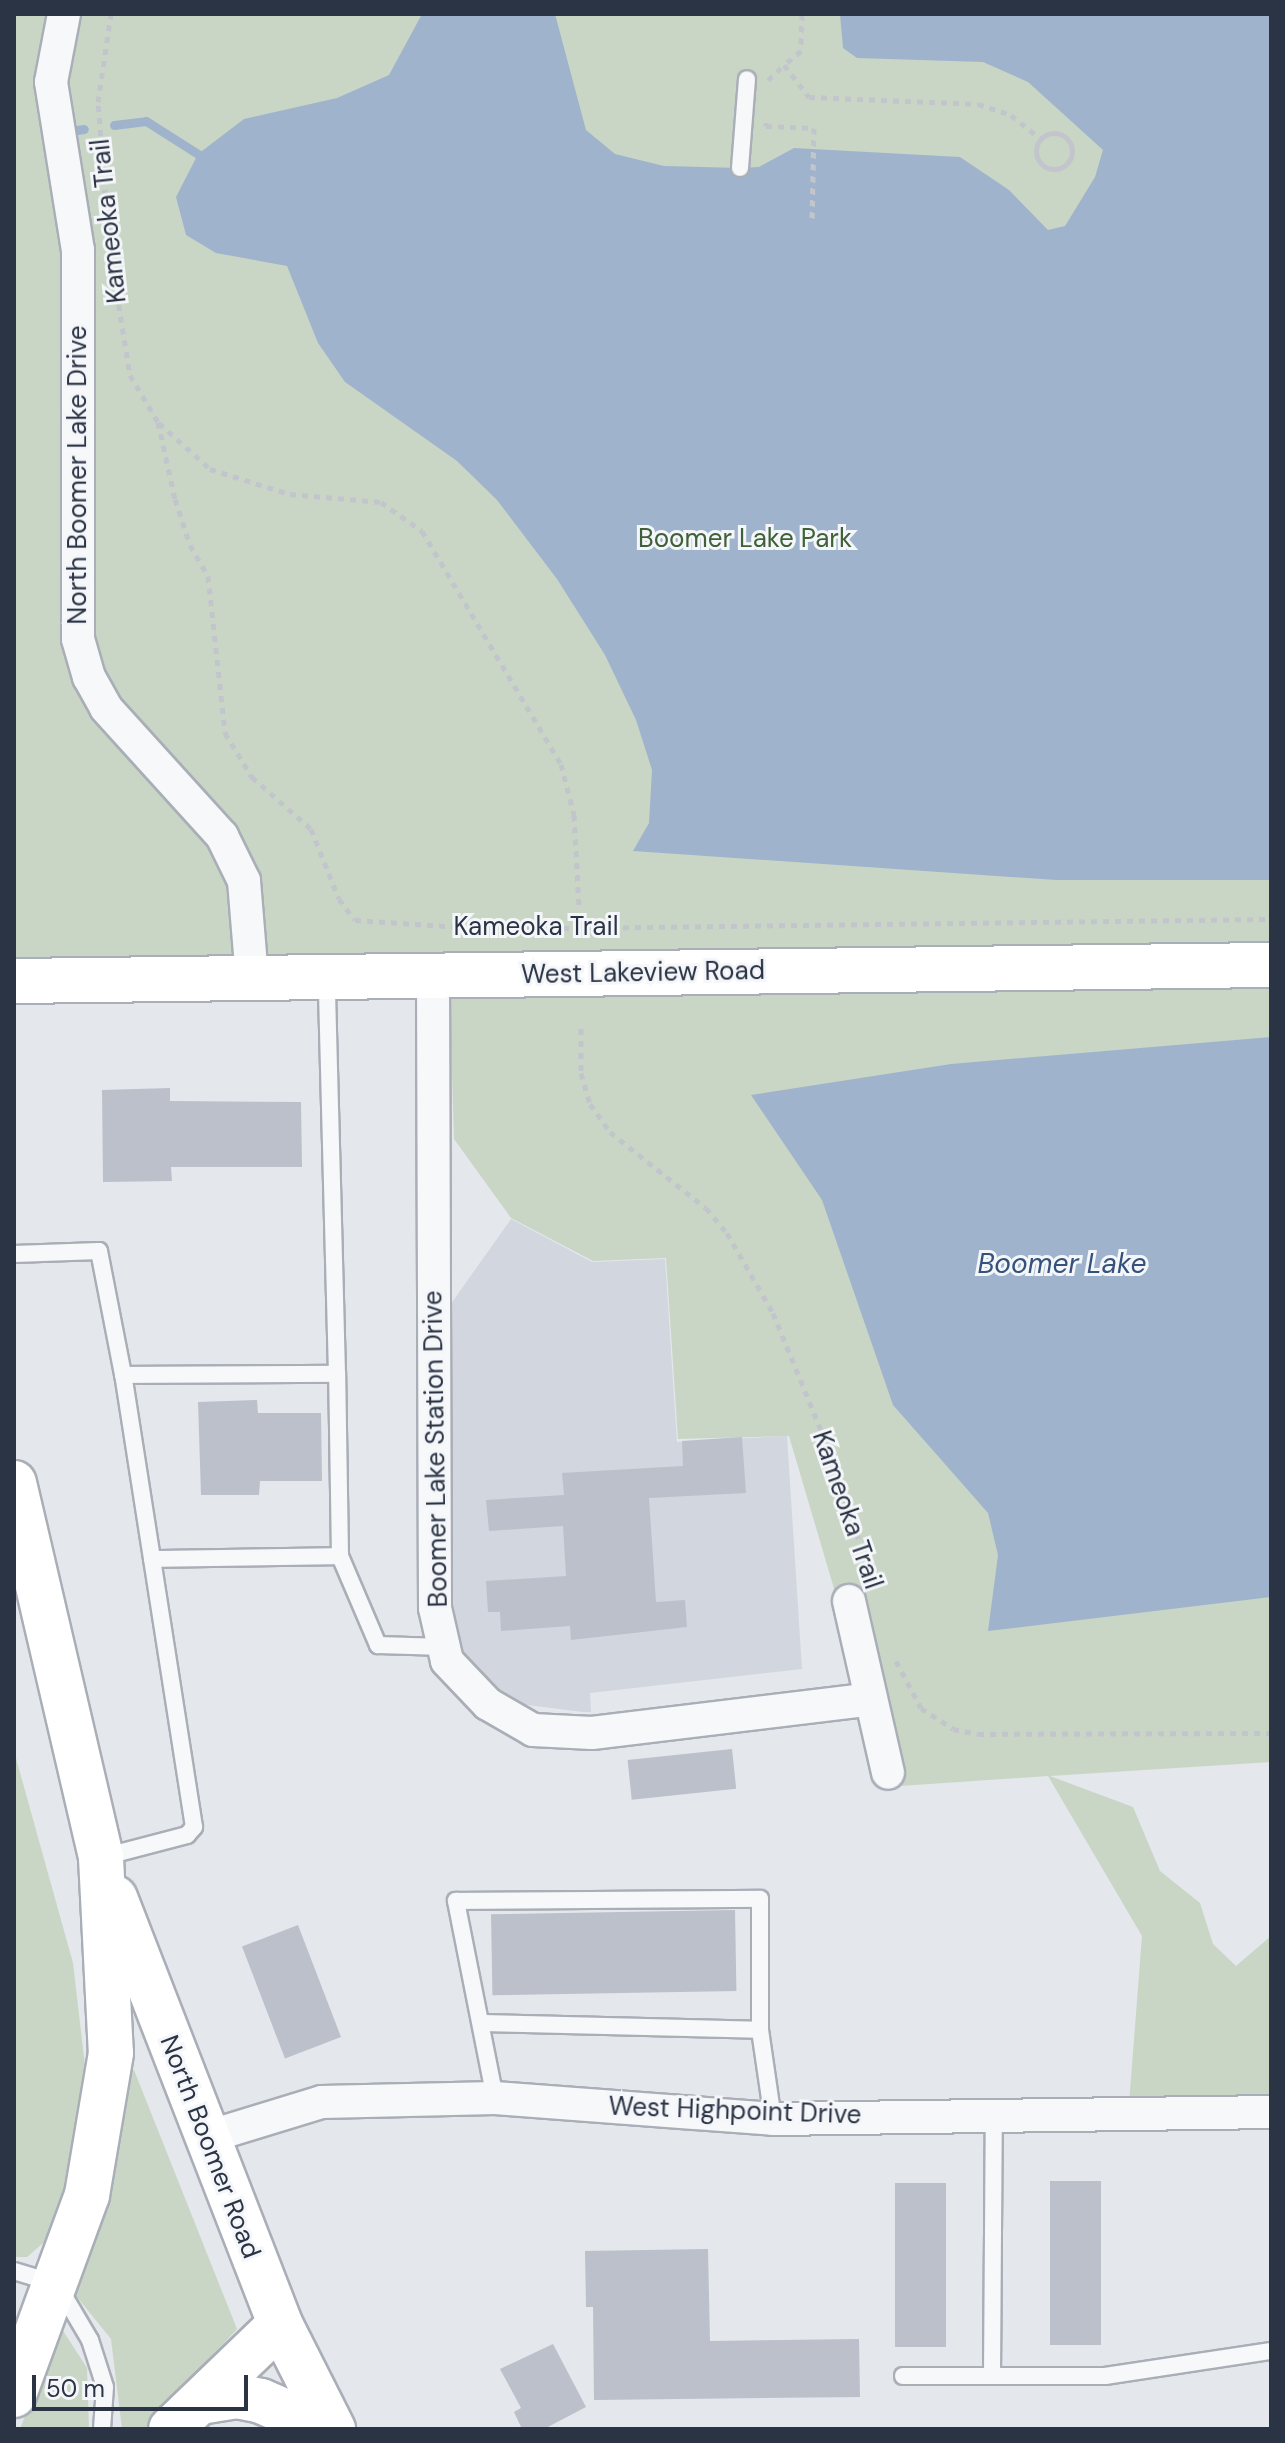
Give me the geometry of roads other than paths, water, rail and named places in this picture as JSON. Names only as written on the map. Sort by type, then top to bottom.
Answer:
[{"type":"main road","name":"West Lakeview Road","points":[[14,981],[1271,965]]},
{"type":"main road","points":[[14,1483],[101,1858],[111,2053],[87,2195],[14,2395]]},
{"type":"main road","name":"North Boomer Road","points":[[101,1858],[204,2138],[280,2324],[333,2429]]},
{"type":"main road","points":[[185,2416],[280,2324]]},
{"type":"main road","points":[[185,2416],[236,2396],[261,2401],[326,2429]]},
{"type":"street","name":"North Boomer Lake Drive","points":[[64,14],[51,82],[78,250],[78,639],[89,677],[106,708],[222,836],[244,881],[252,978]]},
{"type":"street","name":"Boomer Lake Station Drive","points":[[433,976],[435,1608],[447,1661],[488,1704],[533,1730],[592,1733],[871,1699]]},
{"type":"street","points":[[864,1600],[871,1699],[888,1773]]},
{"type":"street","name":"West Highpoint Drive","points":[[204,2138],[322,2102],[495,2098],[773,2119],[1271,2112]]},
{"type":"lane","points":[[740,168],[747,79]]},
{"type":"lane","points":[[327,977],[340,1556],[378,1645],[444,1647]]},
{"type":"lane","points":[[14,1254],[99,1251],[123,1375],[194,1827],[187,1835],[101,1858]]},
{"type":"lane","points":[[123,1375],[337,1374]]},
{"type":"lane","points":[[152,1559],[340,1556]]},
{"type":"lane","points":[[495,2098],[456,1901],[760,1899],[760,2030],[773,2119]]},
{"type":"lane","points":[[481,2023],[760,2030]]},
{"type":"lane","points":[[992,2376],[994,2116]]},
{"type":"lane","points":[[14,2271],[57,2284],[99,2361],[105,2387],[102,2429]]},
{"type":"lane","points":[[903,2376],[1105,2376],[1271,2351]]},
{"type":"water","points":[[422,14],[555,14],[586,130],[615,154],[664,166],[740,168],[759,167],[794,148],[960,157],[1009,190],[1048,230],[1065,226],[1095,177],[1103,150],[1028,82],[983,62],[857,58],[843,48],[840,14],[1271,14],[1271,880],[1056,880],[633,851],[649,823],[652,770],[636,720],[605,655],[557,579],[497,500],[457,461],[345,382],[318,343],[287,266],[216,253],[186,235],[176,197],[198,154],[244,119],[337,98],[389,75]]},
{"type":"water","name":"Boomer Lake","points":[[1271,1037],[1271,1597],[988,1631],[998,1555],[988,1513],[893,1405],[822,1200],[751,1095],[951,1064]]},
{"type":"waterway","points":[[114,125],[146,121],[198,154]]},
{"type":"waterway","points":[[65,132],[84,129]]},
{"type":"park label","name":"Boomer Lake Park","points":[[745,539]]}]
